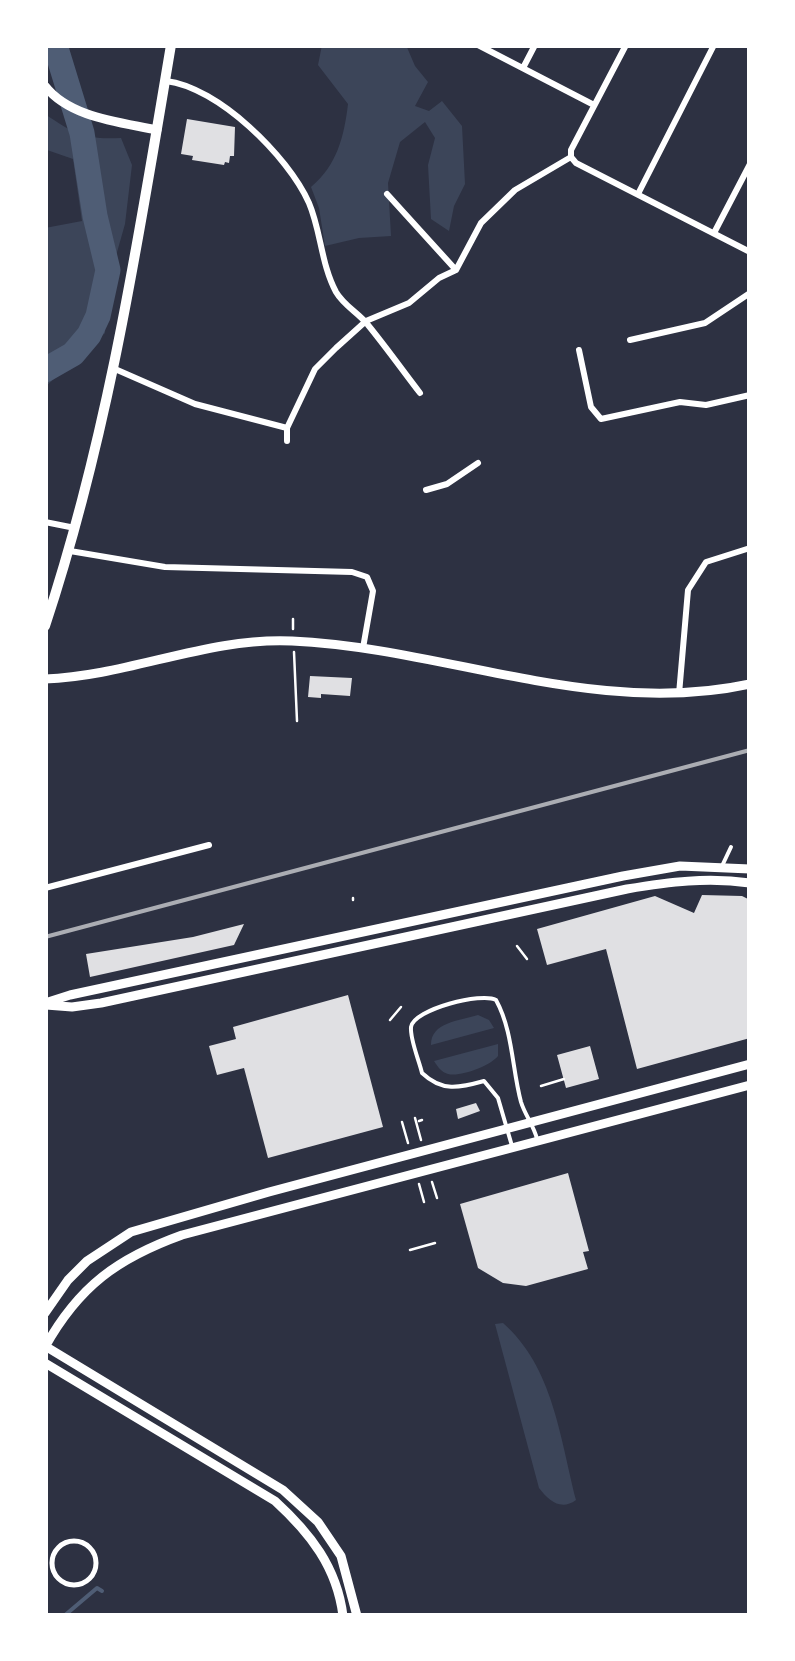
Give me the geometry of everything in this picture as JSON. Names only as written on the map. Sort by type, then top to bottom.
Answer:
[{"type":"main road","points":[[45,626],[70,552],[115,369],[171,45]]},
{"type":"street","points":[[478,45],[594,105]]},
{"type":"street","points":[[523,68],[536,45]]},
{"type":"street","points":[[571,157],[571,150],[626,45]]},
{"type":"street","points":[[638,194],[714,45]]},
{"type":"street","points":[[165,81],[184,83],[246,122],[276,157],[310,205],[319,248],[336,293],[366,321],[420,393]]},
{"type":"street","points":[[48,92],[92,115],[156,130]]},
{"type":"street","points":[[571,157],[750,252]]},
{"type":"street","points":[[287,441],[287,428],[315,369],[366,321],[409,303],[456,270],[482,222],[492,212],[515,190],[571,157]]},
{"type":"street","points":[[714,233],[750,164]]},
{"type":"street","points":[[387,194],[456,270]]},
{"type":"street","points":[[630,340],[705,322],[747,295],[750,306]]},
{"type":"street","points":[[579,350],[592,407],[601,419],[680,402],[706,404],[750,395]]},
{"type":"street","points":[[115,369],[194,404],[287,428]]},
{"type":"street","points":[[426,490],[447,484],[478,463]]},
{"type":"street","points":[[45,522],[76,528]]},
{"type":"street","points":[[678,695],[688,590],[706,562],[750,548]]},
{"type":"street","points":[[70,552],[166,567],[352,572],[367,577],[373,592],[363,650]]},
{"type":"street","points":[[45,679],[76,677],[255,641],[316,642],[615,693],[678,695],[750,684]]},
{"type":"street","points":[[45,888],[209,845]]},
{"type":"street","points":[[45,1004],[623,876],[680,866],[750,869]]},
{"type":"street","points":[[45,1004],[85,1006],[627,889],[680,880],[750,883]]},
{"type":"street","points":[[45,1314],[68,1280],[87,1261],[131,1232],[171,1218],[750,1064]]},
{"type":"street","points":[[357,1616],[341,1556],[318,1522],[283,1490],[45,1346],[80,1295],[110,1269],[142,1250],[182,1235],[750,1085]]},
{"type":"street","points":[[45,1363],[274,1501],[306,1529],[327,1562],[343,1616]]},
{"type":"street","points":[[78,1541],[92,1550],[96,1565],[90,1578],[76,1585],[62,1582],[52,1570],[57,1548],[78,1541]]},
{"type":"lane","points":[[722,866],[731,847]]},
{"type":"lane","points":[[512,1146],[498,1098],[484,1081],[445,1088],[422,1073],[410,1029],[414,1018],[482,996],[496,1000],[513,1056],[522,1106],[538,1139]]},
{"type":"path","points":[[293,618],[297,721]]},
{"type":"path","points":[[284,625],[293,625]]},
{"type":"path","points":[[516,946],[527,959]]},
{"type":"path","points":[[390,1020],[402,1007]]},
{"type":"path","points":[[541,1086],[564,1079]]},
{"type":"path","points":[[410,1250],[436,1243]]},
{"type":"shaded area","points":[[322,45],[406,45],[428,82],[415,106],[429,111],[442,101],[462,126],[465,184],[454,206],[449,231],[431,219],[428,165],[435,138],[425,122],[400,142],[388,183],[391,236],[325,246],[311,187],[338,150],[348,104],[318,65]]},
{"type":"shaded area","points":[[45,114],[81,134],[121,138],[132,165],[125,224],[108,284],[105,333],[45,387],[45,228],[82,221],[73,159],[47,150],[45,153]]},
{"type":"shaded area","points":[[478,1015],[489,1020],[494,1028],[431,1045],[432,1037],[441,1027]]},
{"type":"shaded area","points":[[498,1044],[494,1060],[467,1072],[448,1074],[434,1061]]},
{"type":"shaded area","points":[[503,1323],[520,1341],[544,1382],[576,1500],[571,1503],[556,1503],[539,1488],[495,1324]]},
{"type":"building","points":[[187,119],[235,127],[234,156],[230,156],[229,163],[192,160],[193,156],[181,154]]},
{"type":"building","points":[[310,676],[352,678],[350,696],[308,697]]},
{"type":"building","points":[[702,895],[742,896],[750,900],[750,1038],[637,1069],[606,949],[547,965],[537,929],[655,896],[694,913]]},
{"type":"building","points":[[244,924],[234,945],[90,977],[86,954],[193,937]]},
{"type":"building","points":[[348,995],[383,1127],[268,1158],[244,1068],[217,1075],[209,1046],[236,1039],[233,1027]]},
{"type":"building","points":[[590,1046],[599,1079],[566,1088],[557,1055]]},
{"type":"building","points":[[476,1103],[480,1111],[458,1119],[456,1109]]},
{"type":"building","points":[[568,1173],[589,1251],[583,1252],[588,1269],[526,1286],[503,1283],[478,1268],[460,1204]]},
{"type":"waterway","points":[[45,370],[73,354],[89,335],[98,316],[108,270],[82,133],[55,45]]},
{"type":"waterway","points":[[64,1616],[97,1588],[102,1591]]},
{"type":"railway","points":[[45,937],[750,750]]}]
